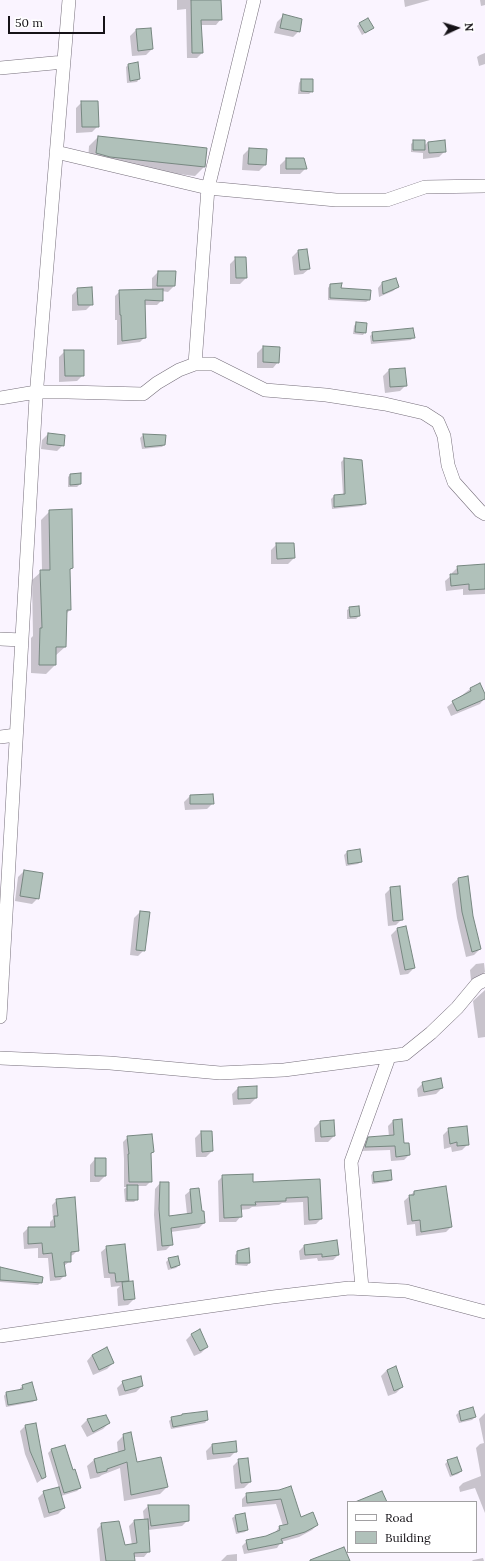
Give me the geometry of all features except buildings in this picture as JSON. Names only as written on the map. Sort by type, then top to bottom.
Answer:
[{"type":"street","points":[[0,1017],[2,955],[36,392],[69,0]]},
{"type":"street","points":[[195,364],[208,188],[254,0]]},
{"type":"street","points":[[0,68],[64,62]]},
{"type":"street","points":[[56,152],[208,188],[336,200],[387,200],[425,187],[485,186]]},
{"type":"street","points":[[0,398],[36,392],[143,394],[168,377],[195,364],[213,364],[265,390],[326,395],[385,404],[424,413],[438,422],[440,426],[444,436],[448,465],[454,482],[480,511],[485,514]]},
{"type":"street","points":[[0,639],[22,640]]},
{"type":"street","points":[[0,737],[16,735]]},
{"type":"street","points":[[0,1058],[110,1063],[220,1073],[284,1070],[389,1057],[405,1054],[431,1033],[477,984],[485,980]]},
{"type":"street","points":[[362,1288],[351,1162],[389,1057]]},
{"type":"street","points":[[0,1336],[273,1297],[349,1288],[406,1291],[485,1312]]}]
